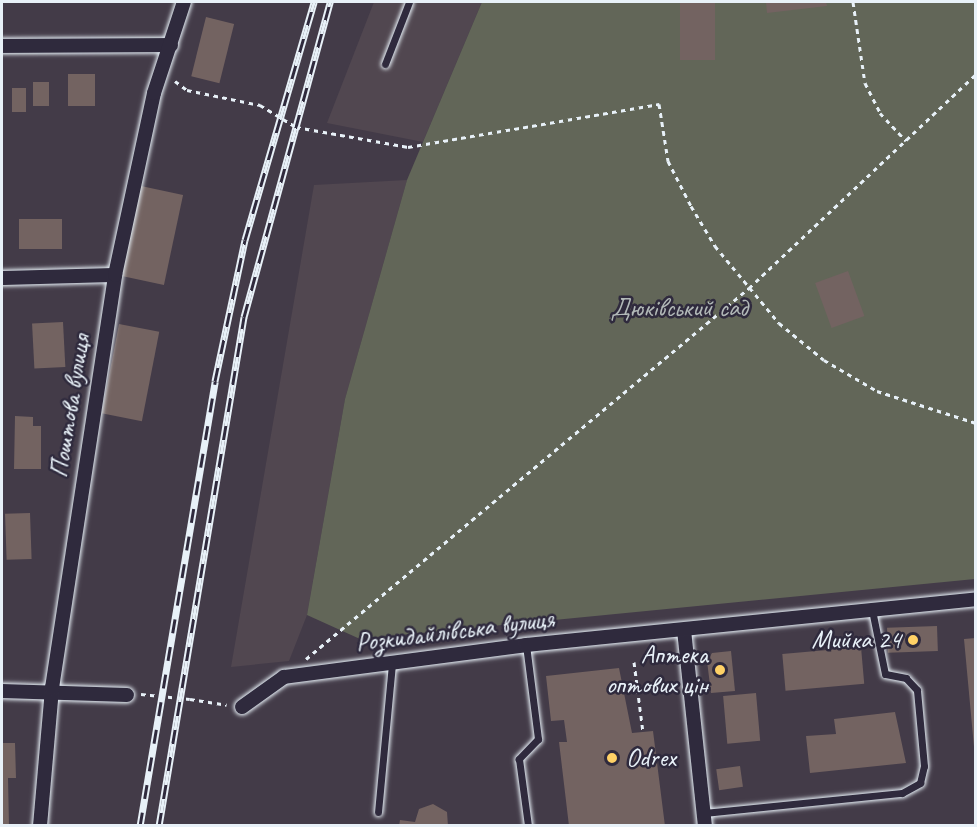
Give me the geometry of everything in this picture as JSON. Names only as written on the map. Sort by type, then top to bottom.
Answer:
[{"type":"street","name":"Поштова вулиця","points":[[40,825],[52,688],[115,275],[154,93],[184,2]]},
{"type":"street","points":[[2,46],[171,45]]},
{"type":"street","points":[[2,278],[115,275]]},
{"type":"street","name":"Розкидайлівська вулиця","points":[[242,707],[284,677],[526,645],[975,599]]},
{"type":"street","points":[[684,630],[705,819]]},
{"type":"street","points":[[2,691],[52,688],[134,695]]},
{"type":"lane","points":[[385,64],[409,2]]},
{"type":"lane","points":[[705,819],[902,793],[920,783],[924,765],[917,690],[906,678],[885,674],[872,610]]},
{"type":"lane","points":[[526,645],[538,739],[519,759],[528,825]]},
{"type":"lane","points":[[378,812],[392,663]]},
{"type":"path","points":[[853,2],[865,83],[880,113],[906,141]]},
{"type":"path","points":[[284,677],[749,288],[975,74]]},
{"type":"path","points":[[171,78],[187,90],[260,105],[296,127],[408,147],[660,104],[668,161],[715,246],[779,323],[868,386],[941,416],[975,423]]},
{"type":"path","points":[[634,662],[642,732]]},
{"type":"path","points":[[134,695],[190,699],[242,707]]},
{"type":"shaded area","points":[[374,2],[482,2],[423,142],[327,123]]},
{"type":"shaded area","points":[[407,180],[345,399],[307,615],[289,661],[231,667],[314,185]]},
{"type":"green space","name":"Дюківський сад","points":[[482,2],[975,2],[975,579],[360,639],[307,615],[345,399],[407,180]]},
{"type":"building","points":[[680,2],[715,2],[715,60],[680,60]]},
{"type":"building","points":[[766,2],[826,2],[827,6],[767,13]]},
{"type":"building","points":[[206,17],[234,24],[219,83],[191,76]]},
{"type":"building","points":[[68,74],[95,74],[95,106],[68,106]]},
{"type":"building","points":[[33,82],[49,82],[49,106],[33,106]]},
{"type":"building","points":[[12,88],[26,88],[26,112],[12,112]]},
{"type":"building","points":[[141,186],[183,195],[164,285],[122,276]]},
{"type":"building","points":[[19,219],[62,219],[62,249],[19,249]]},
{"type":"building","points":[[848,271],[864,316],[832,328],[815,283]]},
{"type":"building","points":[[63,322],[65,367],[34,369],[32,324]]},
{"type":"building","points":[[119,324],[159,332],[142,421],[102,413]]},
{"type":"building","points":[[15,416],[33,417],[33,426],[41,426],[41,469],[14,469]]},
{"type":"building","points":[[30,513],[32,559],[7,560],[5,514]]},
{"type":"building","name":"Мийка 24","points":[[937,626],[938,651],[888,653],[887,628]]},
{"type":"building","points":[[976,638],[976,747],[974,747],[964,639]]},
{"type":"building","points":[[861,647],[864,684],[786,691],[782,654]]},
{"type":"building","points":[[731,651],[735,691],[711,693],[707,661],[712,653]]},
{"type":"building","points":[[619,668],[632,733],[653,731],[665,826],[569,826],[559,742],[567,742],[564,720],[551,721],[546,676]]},
{"type":"building","points":[[756,693],[760,741],[727,744],[723,696]]},
{"type":"building","points":[[895,712],[906,763],[810,773],[806,736],[836,734],[834,719]]},
{"type":"building","points":[[2,743],[15,743],[16,778],[8,778],[9,826],[2,826]]},
{"type":"building","points":[[740,766],[743,787],[719,790],[716,769]]},
{"type":"building","points":[[433,804],[447,812],[448,826],[399,826],[400,820],[415,822],[419,809]]},
{"type":"railway","points":[[140,826],[215,381],[245,240],[314,2]]},
{"type":"railway","points":[[159,826],[244,317],[330,2]]},
{"type":"place","name":"Мийка 24","points":[[913,640]]},
{"type":"place","name":"Аптека оптових цін","points":[[720,670]]},
{"type":"place","name":"Odrex","points":[[612,758]]}]
